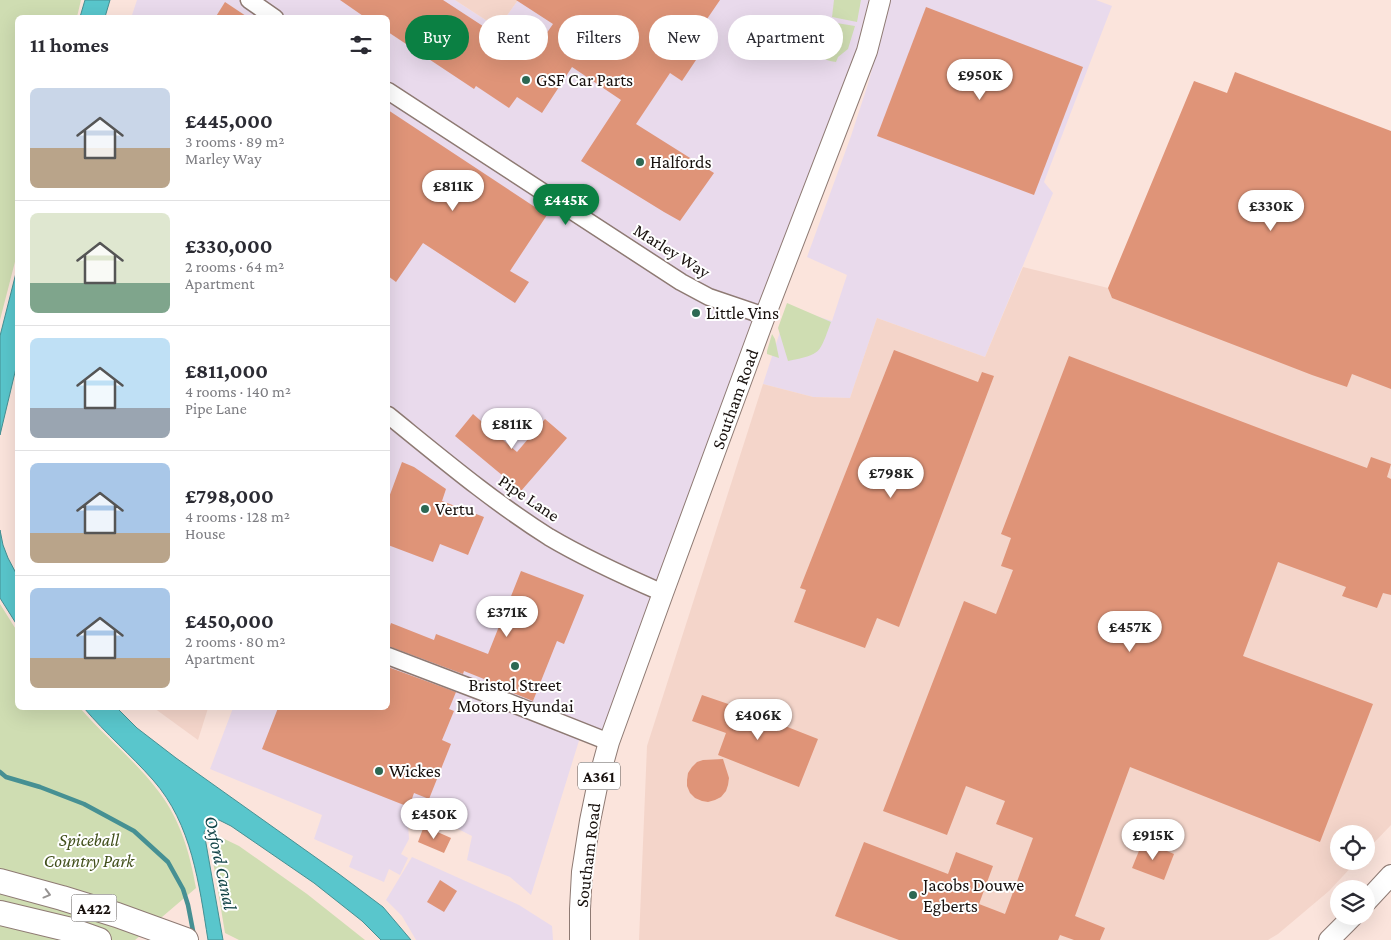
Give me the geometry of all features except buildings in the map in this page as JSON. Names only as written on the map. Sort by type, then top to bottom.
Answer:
[{"type":"highway","name":"A422","points":[[0,881],[118,915],[186,940]]},
{"type":"highway","name":"A422","points":[[0,913],[71,930],[99,940]]},
{"type":"main road","name":"Southam Road","points":[[580,940],[580,909],[584,863],[598,782],[609,742],[765,316],[864,59],[875,26],[880,0]]},
{"type":"main road","points":[[1375,892],[1391,875]]},
{"type":"main road","points":[[1329,940],[1344,925]]},
{"type":"street","points":[[249,0],[272,15]]},
{"type":"street","name":"Marley Way","points":[[390,92],[681,282],[709,297],[765,316]]},
{"type":"street","name":"Pipe Lane","points":[[390,416],[464,476],[520,518],[578,553],[663,593]]},
{"type":"street","points":[[390,657],[609,742]]},
{"type":"shaded area","points":[[137,0],[455,0],[479,16],[479,60],[548,60],[548,15],[507,15],[518,0],[871,0],[853,90],[609,742],[582,731],[531,895],[510,877],[467,860],[472,836],[434,817],[408,825],[409,839],[401,854],[408,858],[400,875],[389,869],[384,882],[349,867],[353,856],[314,839],[322,815],[210,769],[232,710],[390,710],[390,650],[572,726],[390,648],[390,15],[132,15]]},
{"type":"shaded area","points":[[455,0],[518,0],[507,15],[479,16]]},
{"type":"shaded area","points":[[890,0],[1096,0],[1112,6],[1044,182],[1053,193],[985,357],[877,318],[850,398],[813,397],[763,384],[788,307],[832,321],[847,275],[807,257],[868,84]]},
{"type":"shaded area","name":"Jacobs Douwe Egberts","points":[[1023,267],[1108,288],[1347,387],[1353,370],[1391,386],[1391,825],[1375,842],[1375,825],[1330,825],[1330,870],[1349,870],[1339,880],[1330,880],[1329,891],[1278,934],[1268,940],[639,940],[647,746],[763,384],[813,397],[850,398],[877,318],[985,357]]},
{"type":"shaded area","points":[[157,710],[207,710],[198,740]]},
{"type":"shaded area","points":[[412,857],[519,905],[552,926],[553,940],[416,940],[402,916],[386,900]]},
{"type":"green space","points":[[0,0],[81,0],[77,15],[15,15],[15,262],[0,320]]},
{"type":"green space","points":[[834,0],[861,0],[857,22],[843,19],[843,15],[832,15]]},
{"type":"green space","points":[[843,24],[855,26],[848,49],[843,53]]},
{"type":"green space","points":[[787,303],[831,322],[818,351],[788,361],[778,328]]},
{"type":"green space","points":[[772,334],[775,339],[779,358],[767,354]]},
{"type":"green space","name":"Spiceball Country Park","points":[[0,604],[15,628],[15,710],[82,710],[130,759],[167,803],[184,838],[196,888],[135,940],[0,940]]},
{"type":"green space","points":[[212,833],[239,846],[307,894],[365,940],[239,940],[225,933],[209,837]]},
{"type":"water","points":[[85,0],[110,0],[106,15],[81,15]]},
{"type":"water","points":[[15,277],[15,372],[0,435],[0,336]]},
{"type":"water","points":[[0,530],[3,545],[15,571],[15,622],[0,598]]},
{"type":"water","points":[[86,710],[119,710],[137,728],[176,758],[383,907],[411,940],[381,940],[362,921],[314,883],[231,826],[219,820],[210,823],[204,832],[223,940],[208,940],[192,856],[177,816],[153,780]]},
{"type":"waterway","points":[[0,772],[6,777],[40,787],[84,804],[134,831],[168,862],[183,889],[194,936]]},
{"type":"place","name":"GSF Car Parts","points":[[526,80]]},
{"type":"place","name":"Halfords","points":[[640,162]]},
{"type":"place","name":"Little Vins","points":[[696,313]]},
{"type":"place","name":"Vertu","points":[[425,509]]},
{"type":"place","name":"Bristol Street Motors Hyundai","points":[[515,666]]},
{"type":"place","name":"Wickes","points":[[379,771]]},
{"type":"place","name":"Jacobs Douwe Egberts","points":[[913,895]]},
{"type":"water label","name":"Oxford Canal","points":[[221,863]]}]
